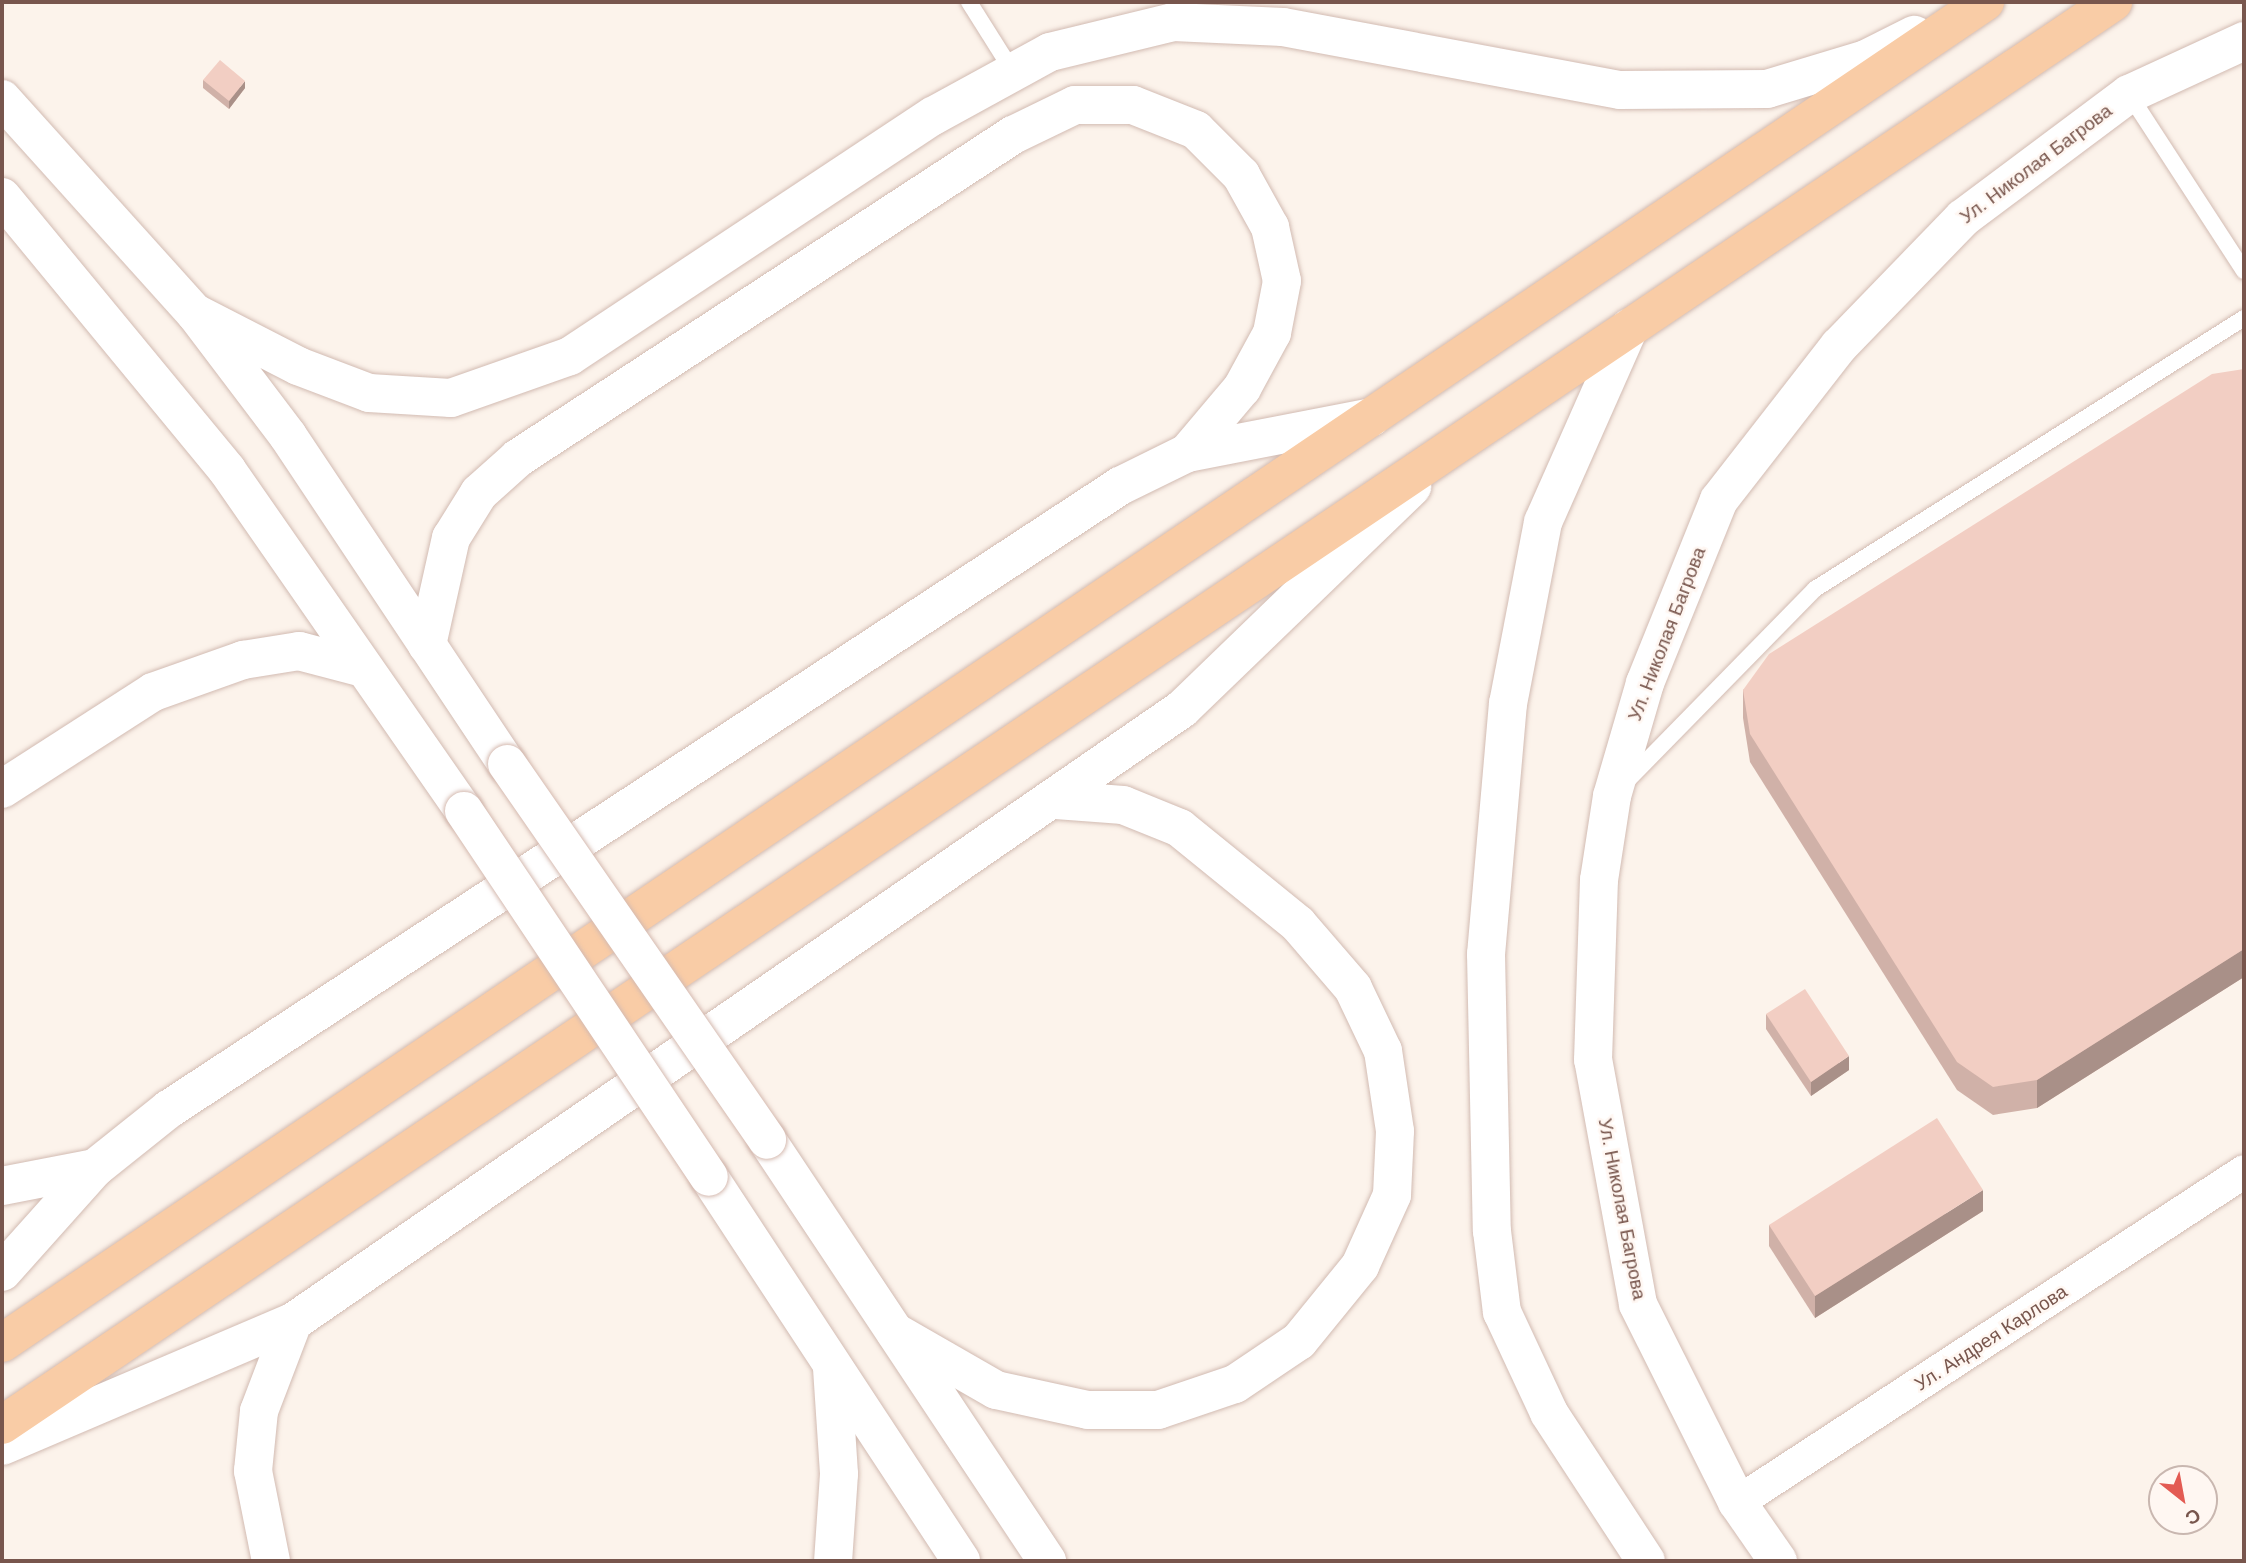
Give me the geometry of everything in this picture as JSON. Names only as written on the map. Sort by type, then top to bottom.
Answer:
[{"type":"main road","points":[[195,313],[298,366],[369,394],[451,398],[570,356],[933,116],[1050,52],[1173,23],[1283,27],[1620,90],[1767,89],[1866,59],[1983,2]]},
{"type":"main road","points":[[2,1343],[1983,2]]},
{"type":"main road","points":[[2,1425],[2113,2]]},
{"type":"main road","name":"Ул. Николая Багрова","points":[[1778,1561],[1737,1502],[1638,1304],[1593,1060],[1599,880],[1612,796],[1645,683],[1719,500],[1839,346],[1963,218],[2129,94],[2244,41]]},
{"type":"main road","points":[[2,99],[195,313],[288,436],[507,764],[767,1140],[1047,1561]]},
{"type":"main road","points":[[427,645],[451,538],[479,493],[518,458],[1013,135],[1075,105],[1133,105],[1196,130],[1241,175],[1270,227],[1282,281],[1272,334],[1242,388],[1187,453]]},
{"type":"main road","points":[[2,197],[219,460],[464,811],[961,1561]]},
{"type":"main road","points":[[1629,328],[1543,522],[1508,704],[1486,968],[1492,1231],[1502,1312],[1549,1413],[1646,1561]]},
{"type":"main road","points":[[2,1272],[95,1168],[181,1102],[1120,486],[1187,453],[1371,417]]},
{"type":"main road","points":[[2,1446],[293,1322],[1056,800],[1182,709],[1446,453]]},
{"type":"main road","points":[[2,789],[153,692],[243,660],[299,651],[364,668]]},
{"type":"main road","points":[[895,1332],[996,1390],[1088,1410],[1158,1409],[1235,1384],[1299,1340],[1360,1266],[1392,1195],[1395,1131],[1383,1051],[1353,988],[1306,933],[1180,828],[1123,805],[1056,800]]},
{"type":"main road","points":[[2,1186],[95,1168]]},
{"type":"main road","points":[[271,1561],[260,1533],[254,1459],[259,1410],[293,1322]]},
{"type":"main road","points":[[831,1366],[839,1474],[833,1561]]},
{"type":"street","name":"Ул. Андрея Карлова","points":[[1737,1502],[2244,1171]]},
{"type":"lane","points":[[969,2],[1013,72]]},
{"type":"lane","points":[[2129,94],[2244,271]]},
{"type":"lane","points":[[1612,796],[1815,589],[2244,318]]},
{"type":"building","points":[[220,60],[245,81],[229,101],[203,80]]},
{"type":"building","points":[[2244,369],[2244,949],[2037,1080],[1993,1087],[1957,1062],[1750,734],[1743,690],[1769,654],[2212,374]]},
{"type":"building","points":[[1805,989],[1849,1056],[1811,1082],[1766,1014]]},
{"type":"building","points":[[1937,1118],[1983,1190],[1815,1296],[1769,1225]]}]
